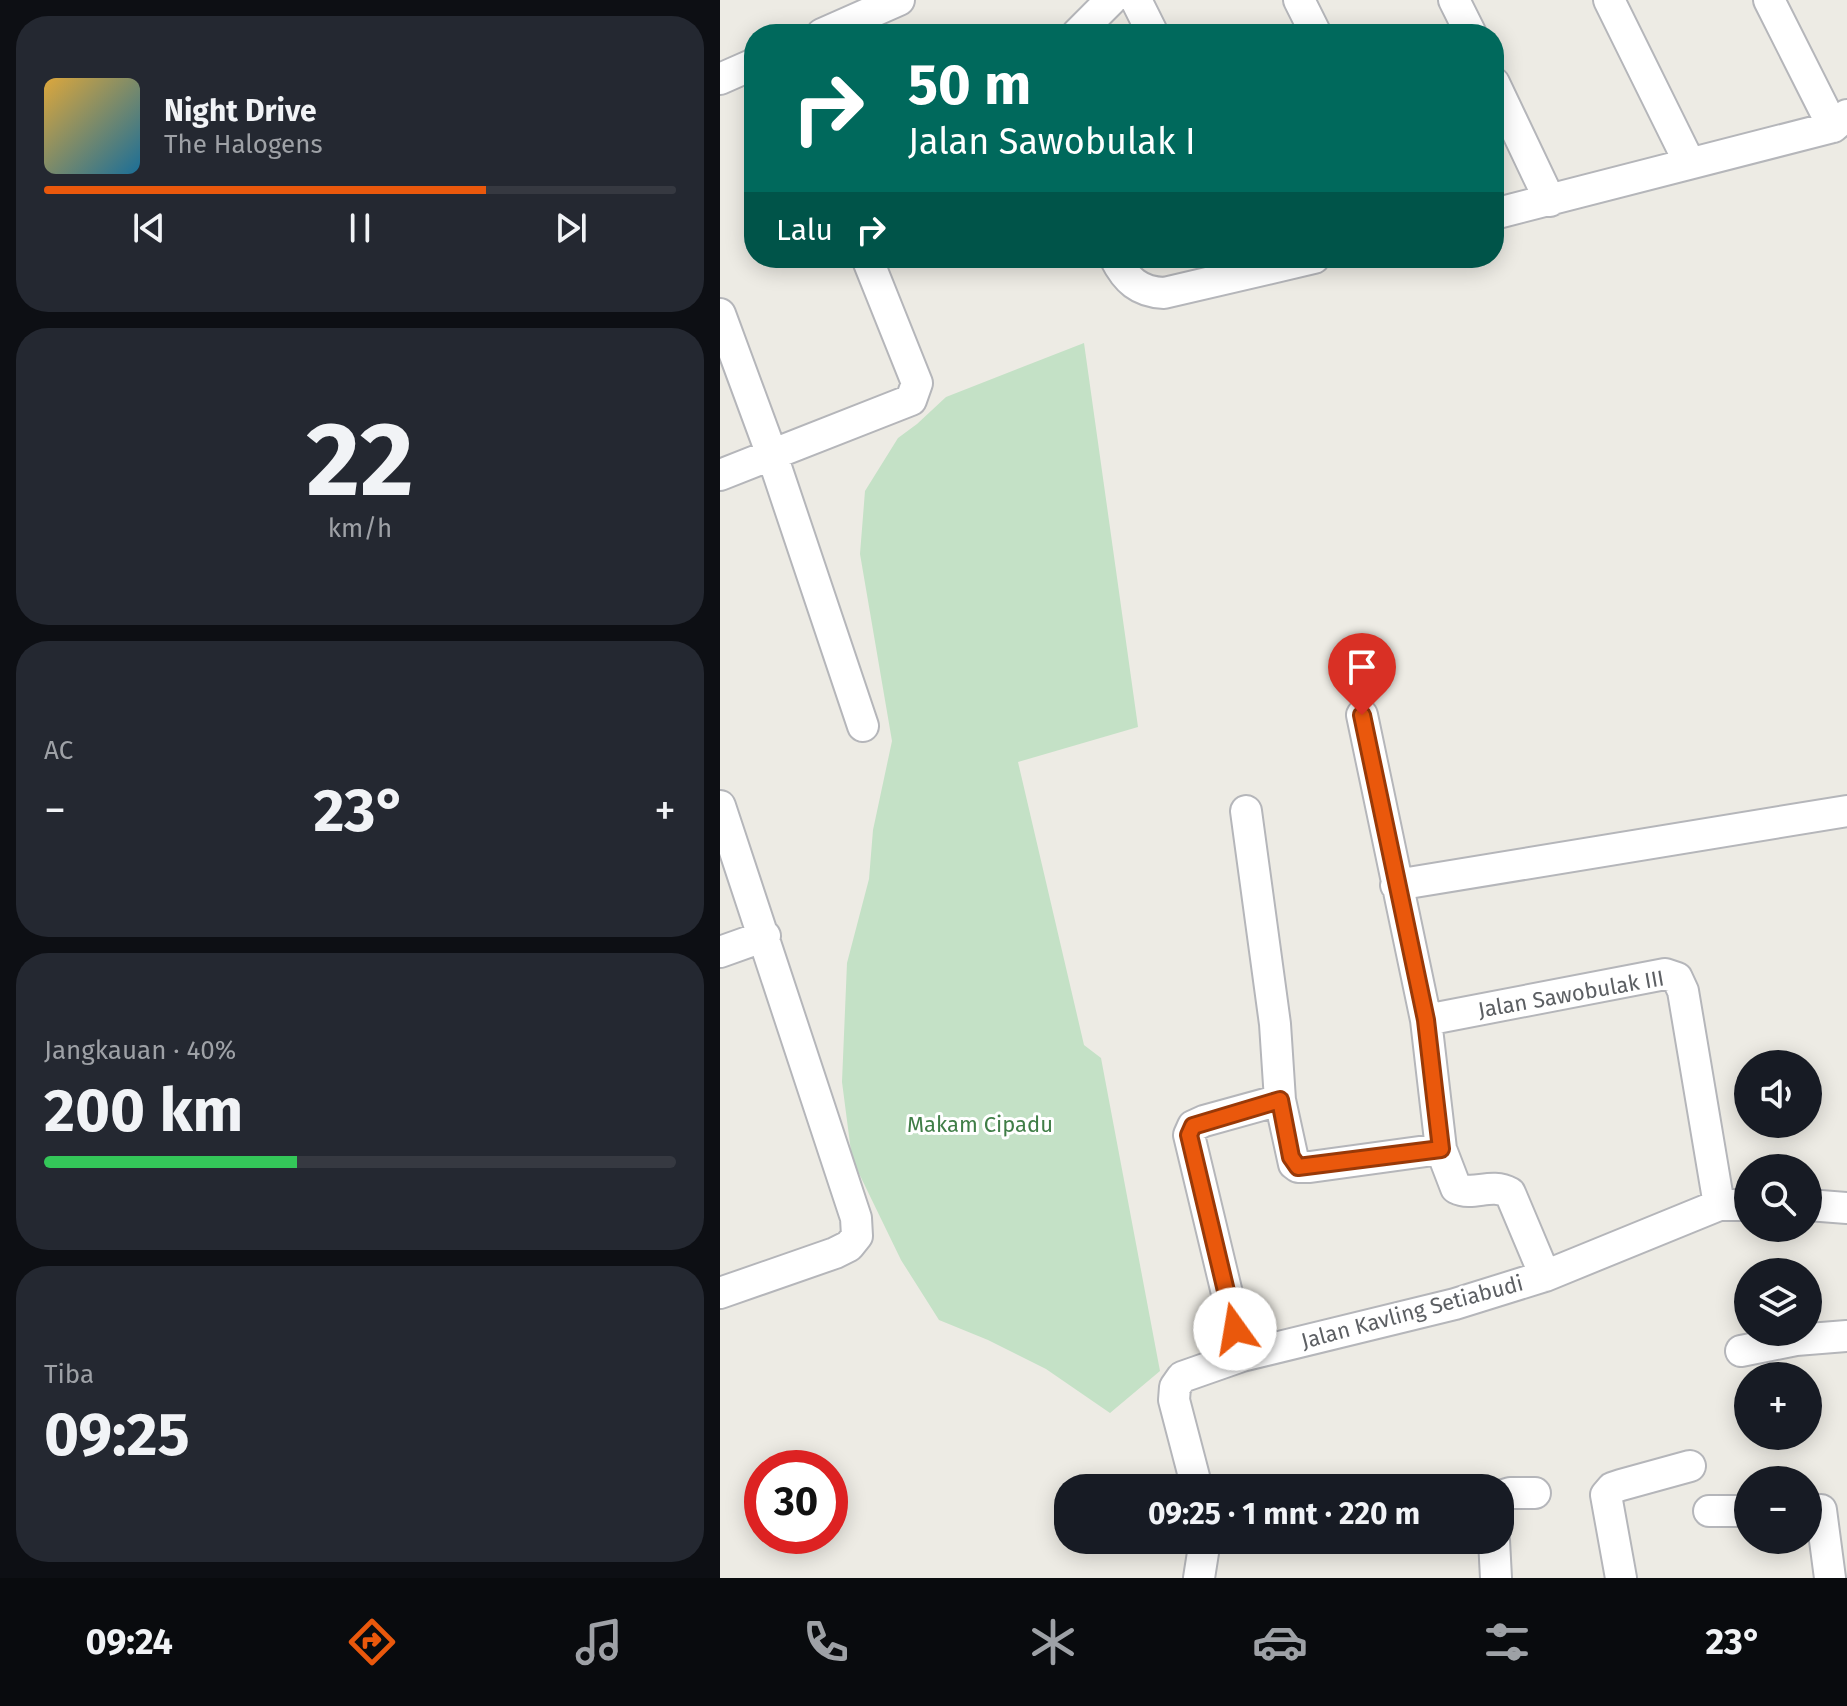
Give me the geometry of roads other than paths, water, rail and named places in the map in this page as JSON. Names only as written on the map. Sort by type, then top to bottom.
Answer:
[{"type":"street","points":[[845,24],[899,0]]},
{"type":"street","points":[[1087,24],[1111,0]]},
{"type":"street","points":[[1136,0],[1148,24]]},
{"type":"street","points":[[1299,0],[1311,24]]},
{"type":"street","points":[[1454,0],[1466,24]]},
{"type":"street","points":[[1609,0],[1689,162]]},
{"type":"street","points":[[1504,212],[1840,121],[1769,0]]},
{"type":"street","points":[[720,79],[744,68]]},
{"type":"street","points":[[1504,104],[1550,201]]},
{"type":"street","points":[[720,475],[911,400],[917,383],[871,268]]},
{"type":"street","points":[[1122,268],[1132,284],[1149,292],[1164,293],[1254,268]]},
{"type":"street","points":[[720,314],[772,455],[863,726]]},
{"type":"street","points":[[1362,715],[1426,1020],[1441,1149],[1456,1188],[1464,1192],[1501,1188],[1510,1193],[1545,1276]]},
{"type":"street","points":[[720,806],[856,1218],[857,1236],[849,1246],[835,1253],[720,1293]]},
{"type":"street","points":[[1246,811],[1275,1024],[1280,1100],[1291,1157],[1298,1167],[1441,1149]]},
{"type":"street","points":[[1396,885],[1847,811]]},
{"type":"street","points":[[720,952],[765,936]]},
{"type":"street","name":"Jalan Sawobulak III","points":[[1426,1020],[1665,974],[1677,978],[1683,991],[1734,1205]]},
{"type":"street","points":[[1242,1356],[1189,1135],[1193,1126],[1204,1121],[1280,1100]]},
{"type":"street","name":"Jalan Kavling Setiabudi","points":[[1193,1474],[1174,1400],[1175,1387],[1182,1377],[1242,1356],[1455,1304],[1545,1276],[1734,1205]]},
{"type":"street","points":[[1822,1206],[1847,1208]]},
{"type":"street","points":[[1741,1351],[1796,1340],[1847,1336]]},
{"type":"street","points":[[1621,1578],[1606,1495],[1612,1488],[1690,1466]]},
{"type":"street","points":[[1514,1493],[1535,1493]]},
{"type":"street","points":[[1825,1510],[1830,1578]]},
{"type":"street","points":[[1709,1511],[1734,1511]]},
{"type":"street","points":[[1199,1578],[1203,1554]]},
{"type":"street","points":[[1495,1554],[1496,1578]]},
{"type":"park label","name":"Makam Cipadu","points":[[980,1124]]}]
